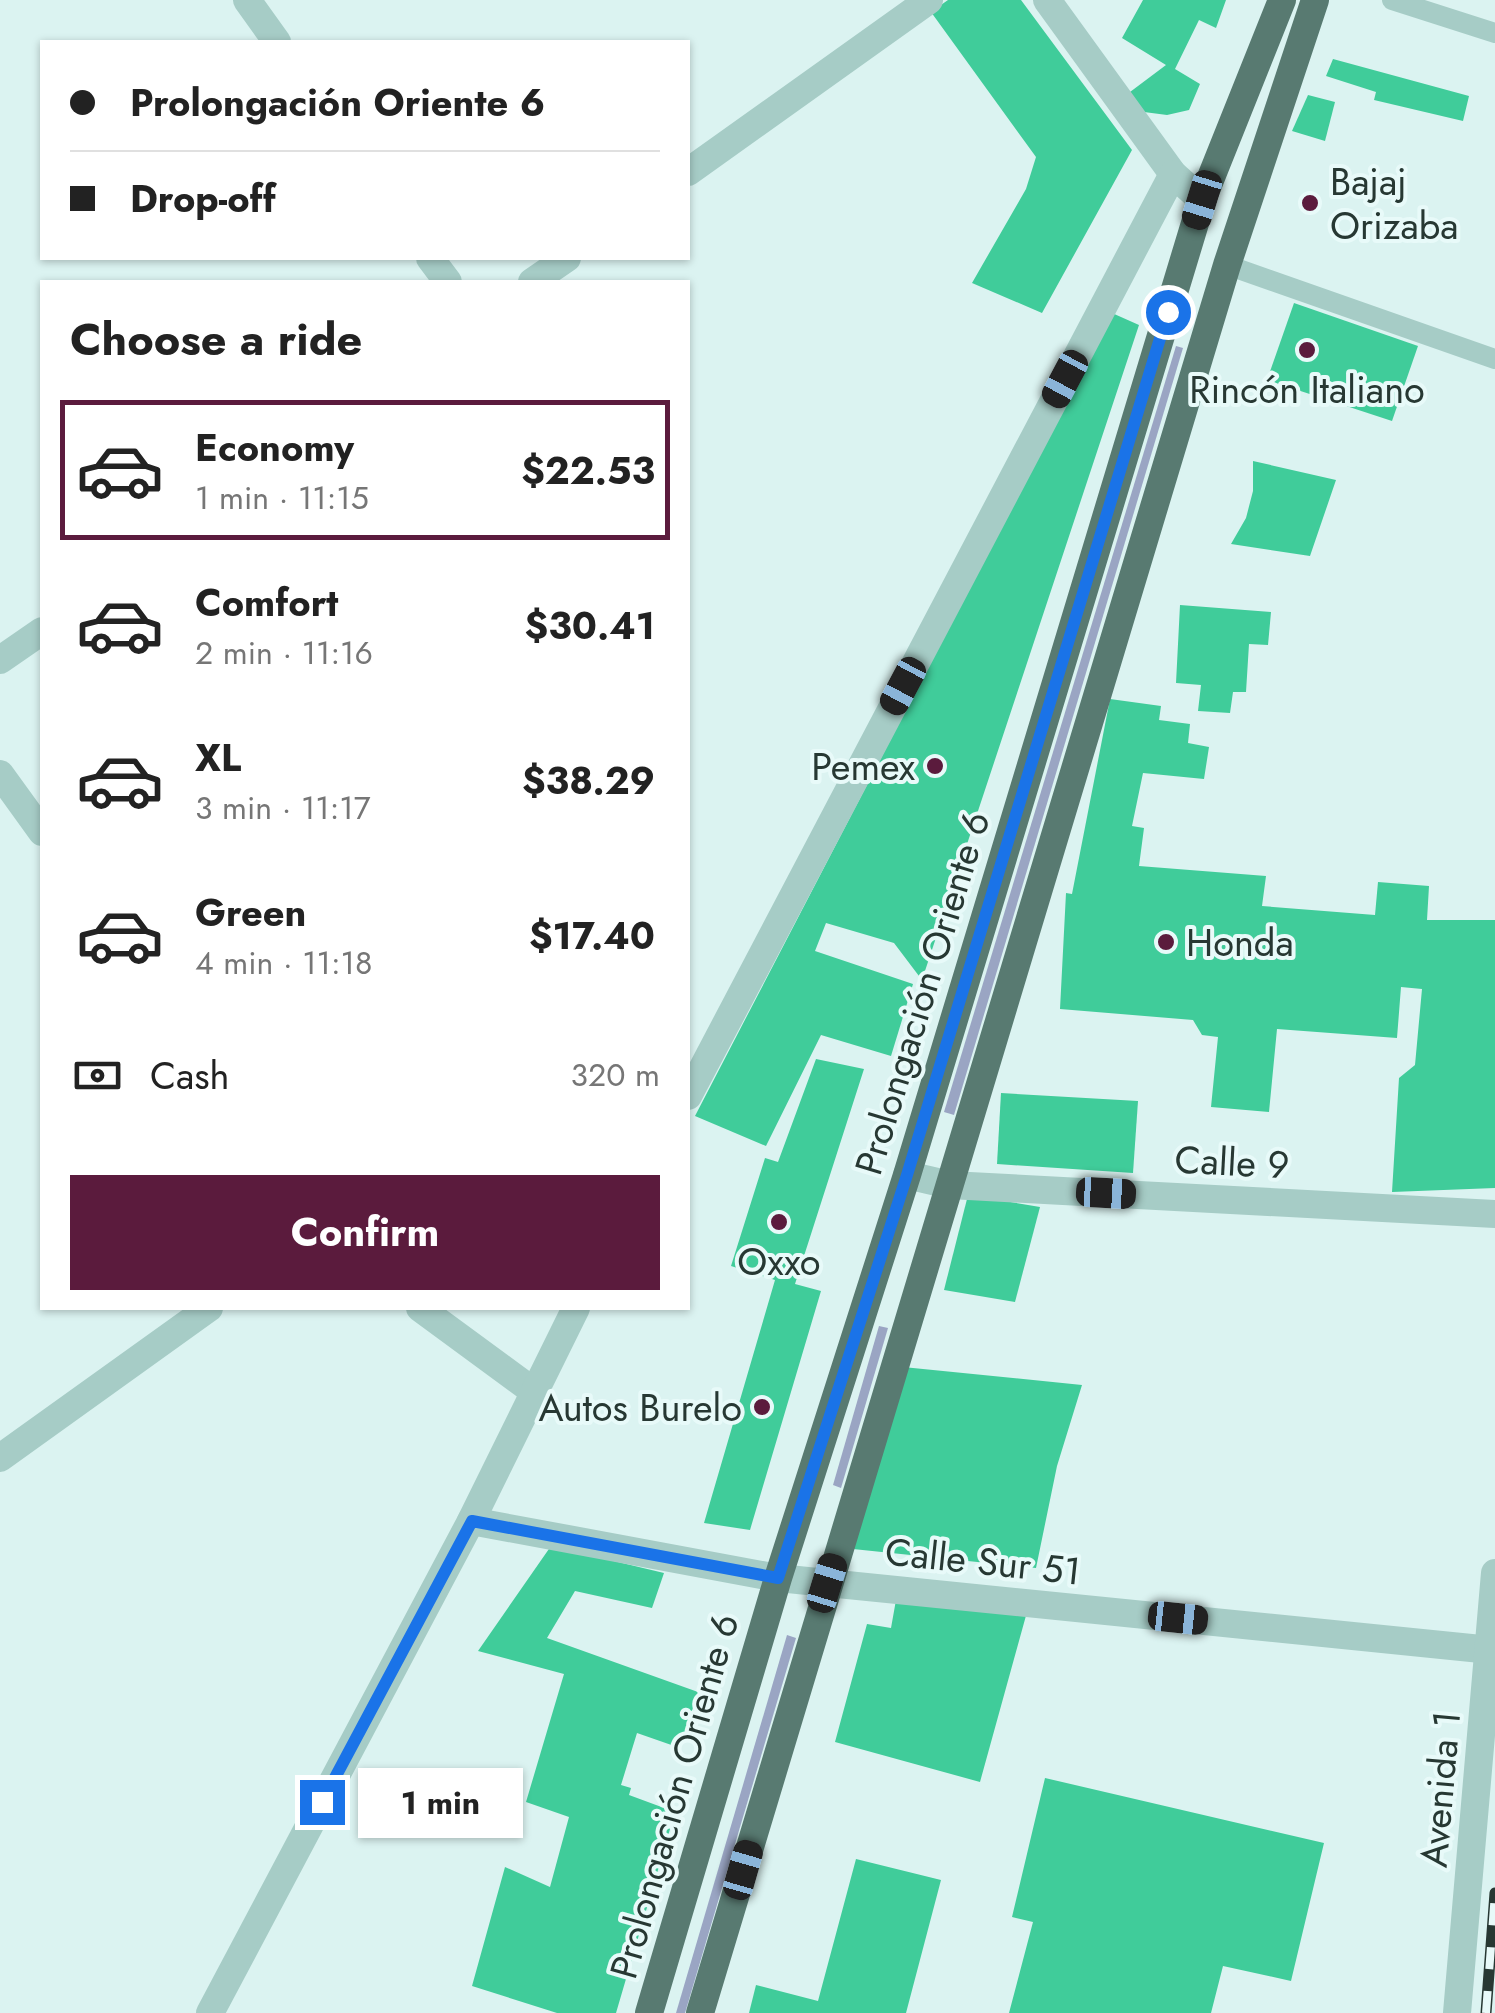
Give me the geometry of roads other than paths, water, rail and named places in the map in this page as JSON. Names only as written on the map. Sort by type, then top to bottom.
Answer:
[{"type":"main road","points":[[1202,200],[1272,0]]},
{"type":"main road","name":"Prolongación Oriente 6","points":[[649,2013],[778,1578],[907,1175],[1202,200],[1282,0]]},
{"type":"main road","points":[[700,2013],[1227,265],[1316,0]]},
{"type":"main road","points":[[1250,196],[1334,0]]},
{"type":"street","points":[[247,0],[277,40]]},
{"type":"street","points":[[690,171],[929,0]]},
{"type":"street","points":[[1047,0],[1172,174],[1202,200]]},
{"type":"street","points":[[690,1092],[1172,174]]},
{"type":"street","points":[[535,280],[564,260]]},
{"type":"street","points":[[0,660],[40,632]]},
{"type":"street","points":[[0,774],[40,829]]},
{"type":"street","name":"Calle 9","points":[[907,1175],[950,1185],[1495,1214]]},
{"type":"street","points":[[0,1458],[206,1310]]},
{"type":"street","points":[[423,1310],[533,1390]]},
{"type":"street","points":[[210,2013],[472,1521],[575,1310]]},
{"type":"street","name":"Calle Sur 51","points":[[472,1521],[778,1578],[1490,1650]]},
{"type":"street","name":"Avenida 1","points":[[1457,2013],[1495,1572]]},
{"type":"lane","points":[[1392,0],[1495,34]]},
{"type":"lane","points":[[1227,265],[1495,359]]},
{"type":"railway","points":[[1486,2013],[1495,1893]]},
{"type":"place","name":"Bajaj Orizaba","points":[[1310,203]]},
{"type":"place","name":"Rincón Italiano","points":[[1307,350]]},
{"type":"place","name":"Pemex","points":[[935,766]]},
{"type":"place","name":"Honda","points":[[1166,942]]},
{"type":"place","name":"Oxxo","points":[[779,1222]]},
{"type":"place","name":"Autos Burelo","points":[[762,1407]]}]
